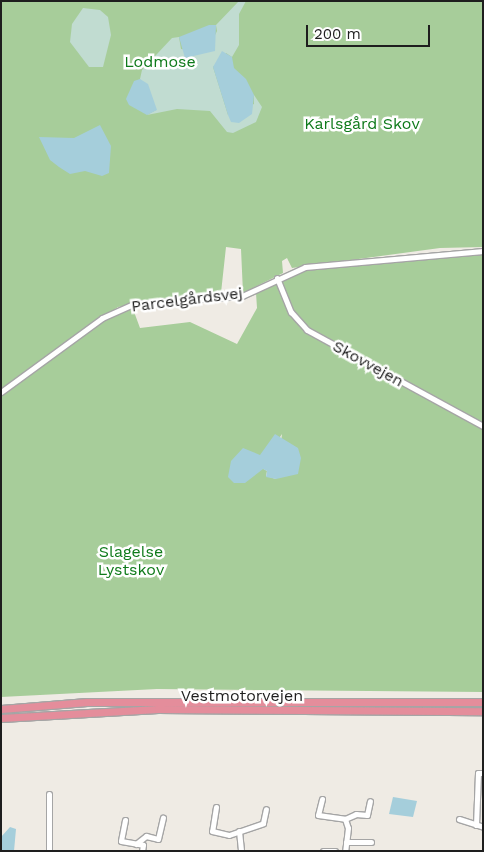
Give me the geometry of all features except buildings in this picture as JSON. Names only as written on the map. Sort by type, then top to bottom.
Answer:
[{"type":"highway","name":"Vestmotorvejen","points":[[1,709],[87,702],[483,702]]},
{"type":"highway","name":"Vestmotorvejen","points":[[1,718],[158,709],[483,711]]},
{"type":"street","name":"Parcelgårdsvej","points":[[1,392],[118,310],[204,296],[242,296],[277,278],[305,267],[483,250]]},
{"type":"street","name":"Skovvejen","points":[[277,278],[291,312],[307,330],[483,426]]},
{"type":"street","points":[[476,825],[478,773],[483,773]]},
{"type":"street","points":[[49,794],[49,851]]},
{"type":"street","points":[[322,799],[318,814],[345,819],[356,814],[367,815],[370,801]]},
{"type":"street","points":[[216,807],[212,831],[229,835],[263,824],[266,809]]},
{"type":"street","points":[[136,844],[146,836],[158,839],[163,818]]},
{"type":"street","points":[[344,850],[348,828],[345,819]]},
{"type":"street","points":[[459,819],[483,827]]},
{"type":"street","points":[[125,820],[121,841],[143,846],[142,851]]},
{"type":"street","points":[[239,832],[241,851]]},
{"type":"street","points":[[346,842],[371,842]]},
{"type":"street","points":[[323,851],[335,851]]},
{"type":"green space","points":[[1,1],[483,1],[483,247],[440,248],[292,268],[287,258],[282,261],[283,273],[243,293],[241,249],[226,247],[221,293],[118,307],[1,389]]},
{"type":"green space","name":"Lodmose","points":[[239,1],[246,1],[239,14],[239,45],[232,57],[226,53],[213,67],[228,115],[254,104],[254,95],[262,107],[256,122],[233,133],[227,132],[210,111],[177,109],[147,115],[156,110],[140,79],[142,70],[172,38],[179,37],[181,49],[207,52],[217,31],[216,25]]},
{"type":"green space","points":[[83,8],[100,10],[108,17],[111,35],[103,67],[89,67],[70,42],[72,24]]},
{"type":"green space","name":"Slagelse Lystskov","points":[[483,253],[483,692],[157,689],[1,697],[1,395],[103,320],[120,312],[133,309],[140,328],[190,322],[237,344],[257,308],[256,293],[301,270]],"holes":[[[282,434],[276,479],[266,476],[267,471],[262,468],[256,473]]]},
{"type":"water","points":[[209,25],[216,25],[215,51],[185,58],[179,37]]},
{"type":"water","points":[[222,51],[232,57],[234,68],[246,79],[254,95],[252,114],[239,123],[231,122],[213,67]]},
{"type":"water","points":[[140,79],[148,84],[157,110],[147,115],[129,105],[126,99],[134,81]]},
{"type":"water","points":[[100,125],[111,146],[109,173],[102,176],[85,171],[70,174],[50,160],[39,137],[74,138]]},
{"type":"water","points":[[275,434],[298,448],[301,458],[298,474],[276,479],[266,477],[267,471],[263,469],[245,483],[234,483],[228,477],[231,461],[243,448],[260,455]]},
{"type":"water","points":[[393,797],[417,801],[413,817],[389,814]]},
{"type":"water","points":[[10,827],[16,829],[14,851],[2,851],[1,837]]},
{"type":"park label","name":"Karlsgård Skov","points":[[362,124]]}]
